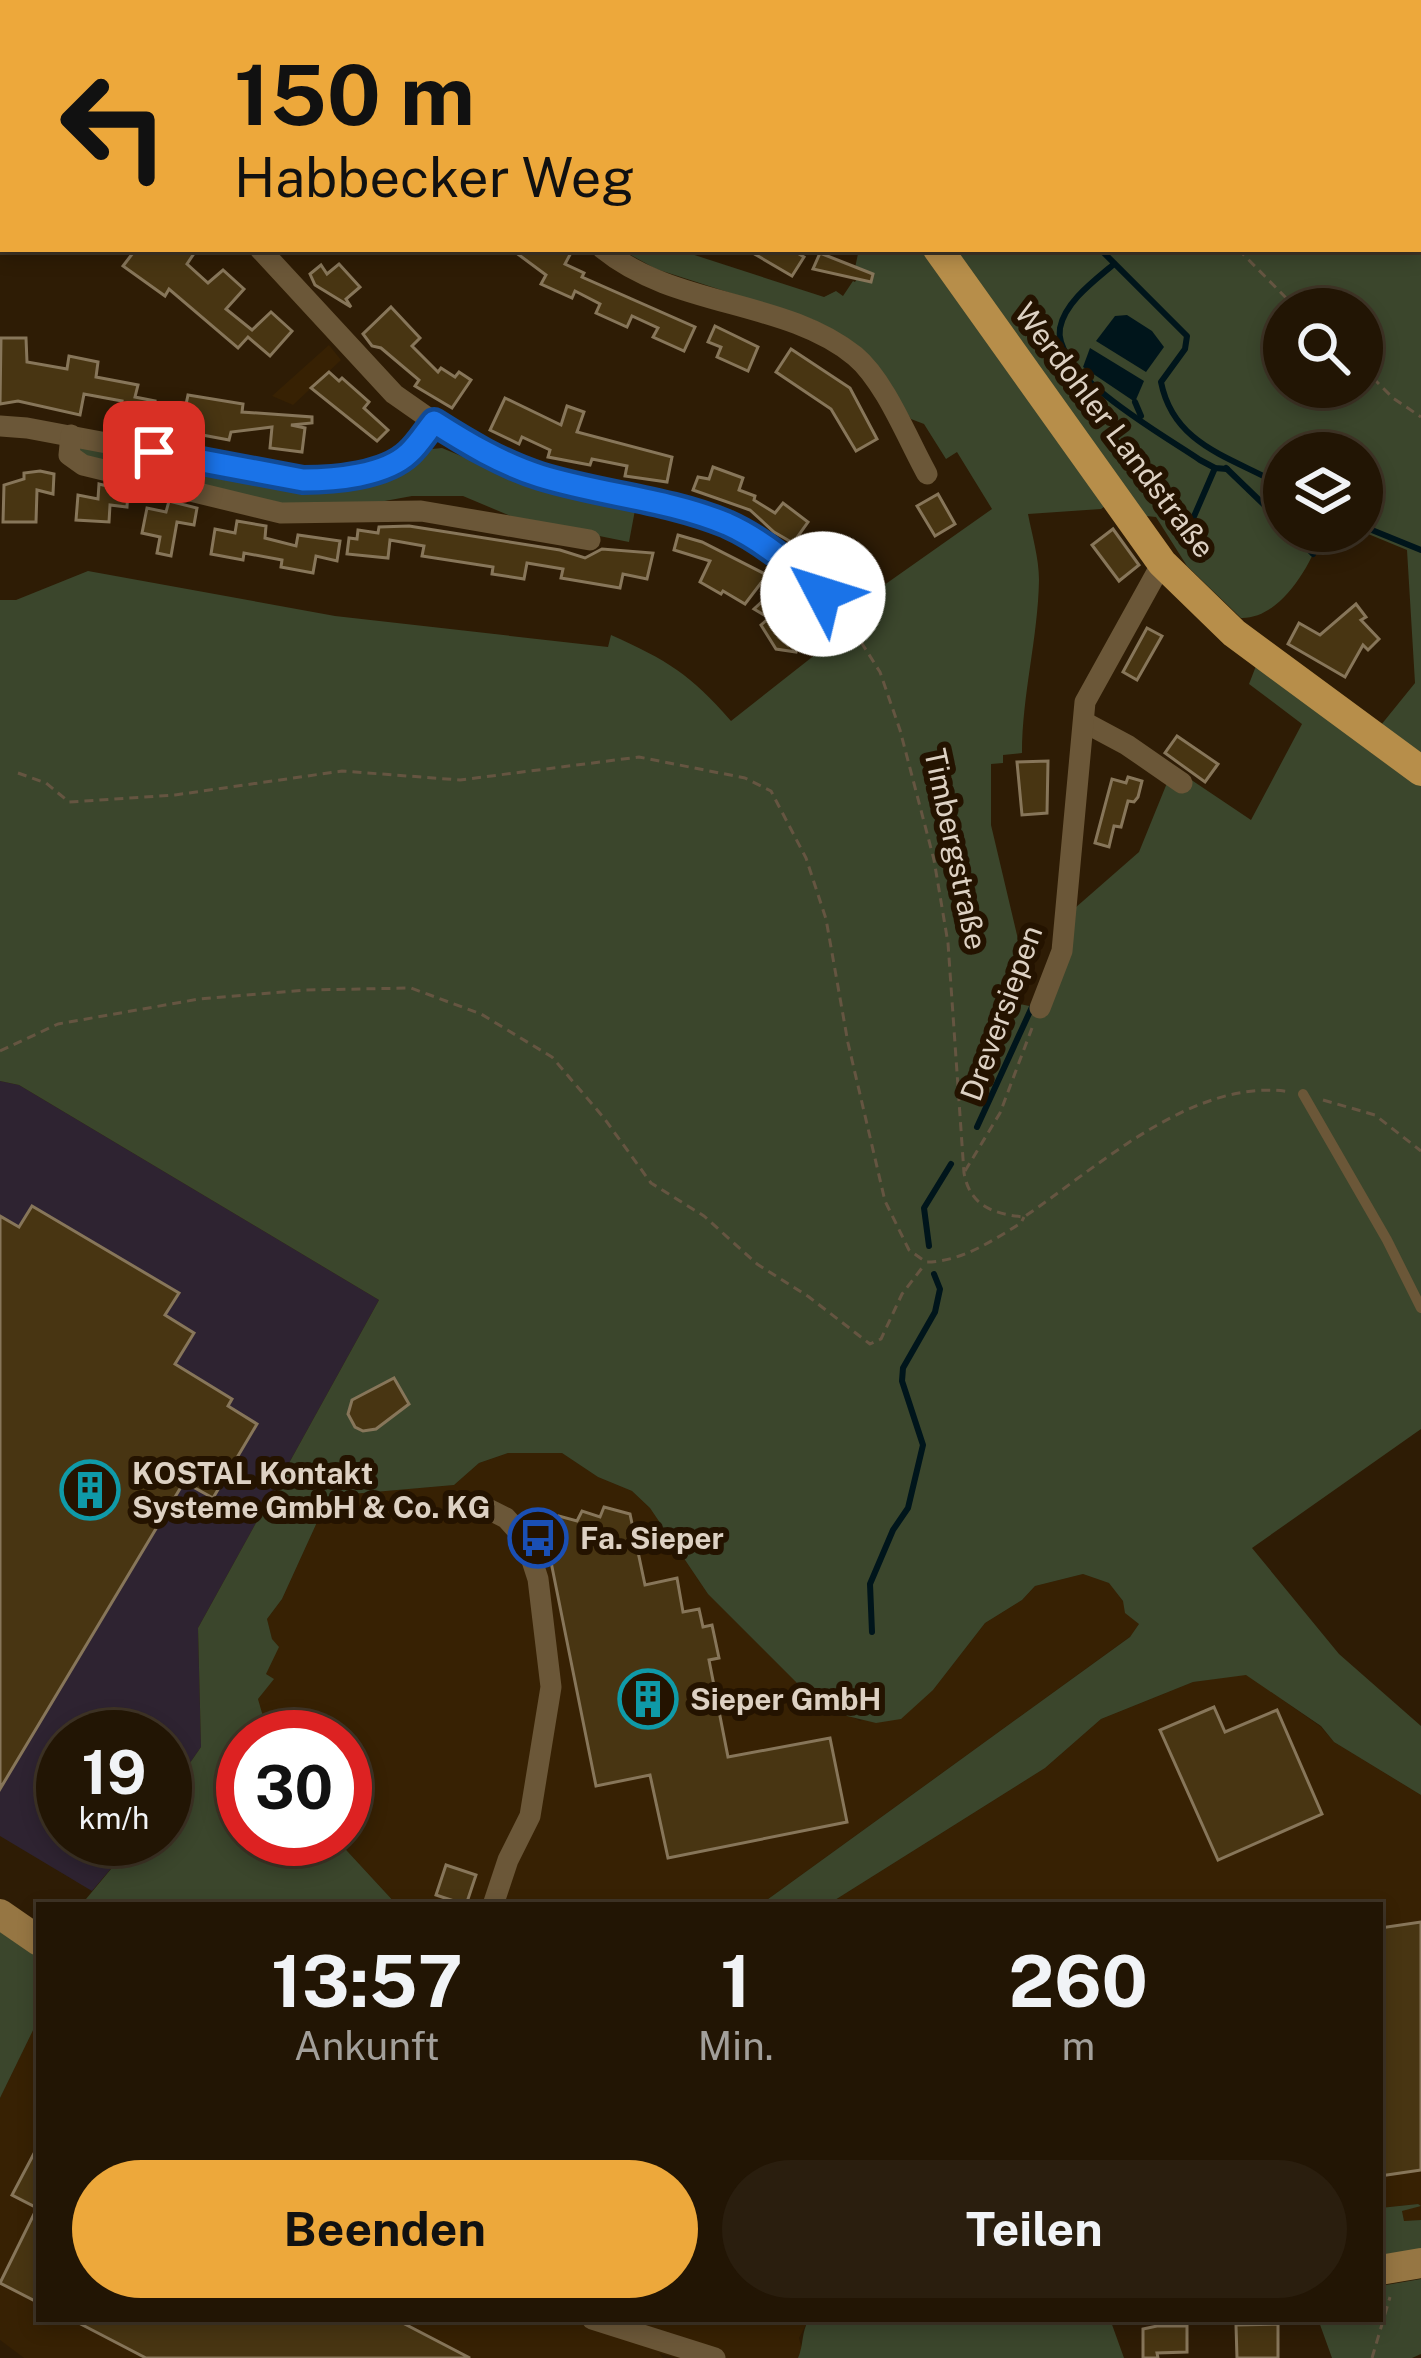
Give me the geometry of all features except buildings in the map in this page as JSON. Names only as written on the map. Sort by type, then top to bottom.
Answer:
[{"type":"main road","name":"Werdohler Landstraße","points":[[940,252],[1162,563],[1234,633],[1421,771]]},
{"type":"main road","points":[[0,1914],[36,1939]]},
{"type":"main road","points":[[1385,2269],[1421,2263]]},
{"type":"street","points":[[263,252],[394,394],[434,422],[502,462],[541,476],[729,525],[802,575],[851,627]]},
{"type":"street","points":[[607,252],[662,284],[815,333],[854,356],[875,380],[927,473]]},
{"type":"street","points":[[0,426],[303,480],[325,480],[399,460],[434,422]]},
{"type":"street","points":[[70,435],[69,455],[83,466],[281,513],[421,511],[590,540]]},
{"type":"street","name":"Dreversiepen","points":[[1040,1008],[1062,950],[1085,702],[1162,563]]},
{"type":"street","points":[[1084,722],[1182,783]]},
{"type":"street","points":[[479,1504],[506,1518],[525,1539],[538,1579],[551,1687],[530,1816],[494,1902]]},
{"type":"street","points":[[601,2322],[715,2358]]},
{"type":"lane","points":[[1303,1094],[1421,1308]]},
{"type":"path","points":[[1241,252],[1277,288]]},
{"type":"path","points":[[1383,388],[1421,417]]},
{"type":"path","name":"Timbergstraße","points":[[851,627],[888,693],[934,860],[948,943],[964,1173]]},
{"type":"path","points":[[17,773],[46,783],[69,802],[175,795],[342,771],[460,781],[639,757],[717,770],[771,790],[806,858],[826,919],[848,1042],[885,1201],[909,1250],[926,1262],[987,1245],[1180,1112],[1247,1090],[1303,1094],[1375,1115],[1421,1151]]},
{"type":"path","points":[[0,1051],[58,1024],[199,999],[412,988],[481,1014],[552,1057],[651,1183],[704,1216],[757,1264],[869,1344],[881,1340],[902,1294],[926,1262]]},
{"type":"path","name":"Dreversiepen","points":[[964,1173],[1000,1113],[1040,1008]]},
{"type":"path","points":[[964,1173],[980,1205],[1002,1215],[1024,1217]]},
{"type":"path","points":[[1383,2322],[1390,2299],[1385,2269]]},
{"type":"path","points":[[1372,2358],[1383,2322]]},
{"type":"shaded area","points":[[329,345],[341,360],[293,405],[272,396]]},
{"type":"shaded area","points":[[0,1081],[19,1085],[379,1300],[198,1628],[201,1747],[192,1760],[192,1710],[36,1710],[36,1858],[0,1836]]},
{"type":"shaded area","points":[[508,1453],[562,1453],[598,1477],[632,1491],[650,1508],[708,1594],[806,1692],[860,1721],[933,1690],[985,1623],[1035,1586],[1083,1574],[1110,1583],[1139,1624],[1131,1636],[764,1902],[394,1902],[361,1866],[372,1866],[372,1710],[261,1710],[258,1699],[273,1679],[266,1674],[272,1639],[267,1619],[282,1599],[329,1496],[454,1485],[479,1463]]},
{"type":"shaded area","points":[[1246,1674],[1321,1727],[1334,1742],[1421,1795],[1421,2220],[1404,2221],[1402,2211],[1418,2204],[1383,2208],[1383,1902],[832,1902],[1045,1768],[1101,1719],[1193,1682]]},
{"type":"shaded area","points":[[50,1866],[113,1866],[92,1891]]},
{"type":"shaded area","points":[[36,2024],[36,2322],[807,2322],[799,2338],[802,2349],[798,2358],[676,2358],[659,2353],[663,2358],[24,2358],[0,2340],[0,2098]]},
{"type":"green space","points":[[625,252],[685,252],[824,297],[836,291],[843,296],[855,282],[861,271],[855,268],[858,252],[928,252],[1108,504],[1101,509],[1028,514],[1039,580],[1022,753],[1003,755],[1003,763],[991,764],[991,825],[1021,952],[1005,1001],[1034,1007],[1067,915],[1139,852],[1167,783],[1187,777],[1251,820],[1302,724],[1249,684],[1256,666],[1387,764],[1421,783],[1421,1429],[1252,1548],[1339,1654],[1421,1726],[1421,1795],[1334,1742],[1321,1726],[1246,1675],[1193,1682],[1101,1719],[1045,1768],[832,1902],[764,1902],[1130,1637],[1139,1624],[1125,1613],[1123,1601],[1109,1583],[1083,1574],[1035,1586],[985,1623],[933,1690],[901,1719],[876,1723],[847,1716],[806,1692],[708,1594],[650,1508],[632,1491],[598,1477],[562,1453],[508,1453],[479,1463],[454,1485],[329,1496],[282,1599],[267,1619],[279,1647],[266,1674],[274,1679],[258,1699],[261,1710],[216,1710],[216,1866],[361,1866],[394,1902],[84,1902],[114,1866],[192,1866],[192,1760],[201,1747],[198,1628],[379,1300],[19,1085],[0,1081],[0,600],[16,600],[88,571],[335,616],[608,647],[611,635],[677,670],[731,721],[844,632],[836,619],[992,509],[957,452],[946,459],[924,424],[911,419],[869,356],[814,320],[656,269]]},
{"type":"green space","points":[[955,252],[1421,252],[1421,753],[1381,725],[1415,683],[1407,550],[1383,540],[1383,432],[1263,432],[1263,552],[1314,552],[1282,600],[1256,616],[1241,618],[1187,566],[1156,517],[1146,516]]},
{"type":"green space","points":[[80,447],[270,484],[392,473],[442,448],[535,487],[635,510],[629,542],[520,520],[463,496],[412,496],[352,507],[300,509],[80,457]]},
{"type":"green space","points":[[0,1927],[36,1953],[36,2024],[0,2098]]},
{"type":"green space","points":[[1421,2206],[1402,2211],[1404,2221],[1421,2220],[1421,2251],[1383,2257],[1383,2208]]},
{"type":"green space","points":[[1421,2279],[1421,2354],[1332,2358],[1319,2322],[1383,2322],[1383,2285]]},
{"type":"green space","points":[[808,2322],[1111,2322],[1124,2358],[798,2358]]},
{"type":"water","points":[[1127,315],[1152,331],[1164,347],[1146,372],[1096,341],[1115,316]]},
{"type":"water","points":[[1090,348],[1144,381],[1135,402],[1083,367]]},
{"type":"waterway","points":[[1103,252],[1187,336],[1185,349],[1161,382],[1179,422],[1208,448],[1263,476]]},
{"type":"waterway","points":[[1114,264],[1068,309],[1060,328],[1062,346],[1074,365],[1115,403],[1200,460],[1227,469]]},
{"type":"waterway","points":[[1135,402],[1141,416]]},
{"type":"waterway","points":[[1192,521],[1215,468]]},
{"type":"waterway","points":[[1226,468],[1263,504]]},
{"type":"waterway","points":[[1383,535],[1421,550]]},
{"type":"waterway","points":[[977,1127],[1032,1007]]},
{"type":"waterway","points":[[929,1246],[924,1208],[951,1164]]},
{"type":"waterway","points":[[872,1632],[870,1584],[908,1508],[923,1445],[902,1381],[903,1368],[935,1312],[940,1289],[934,1274]]},
{"type":"place","name":"KOSTAL Kontakt Systeme GmbH & Co. KG","points":[[90,1490]]},
{"type":"place","name":"Fa. Sieper","points":[[538,1538]]},
{"type":"place","name":"Sieper GmbH","points":[[648,1699]]},
{"type":"route","points":[[154,452],[325,480],[399,460],[434,422],[502,462],[541,476],[729,525],[764,545],[823,594]]}]
